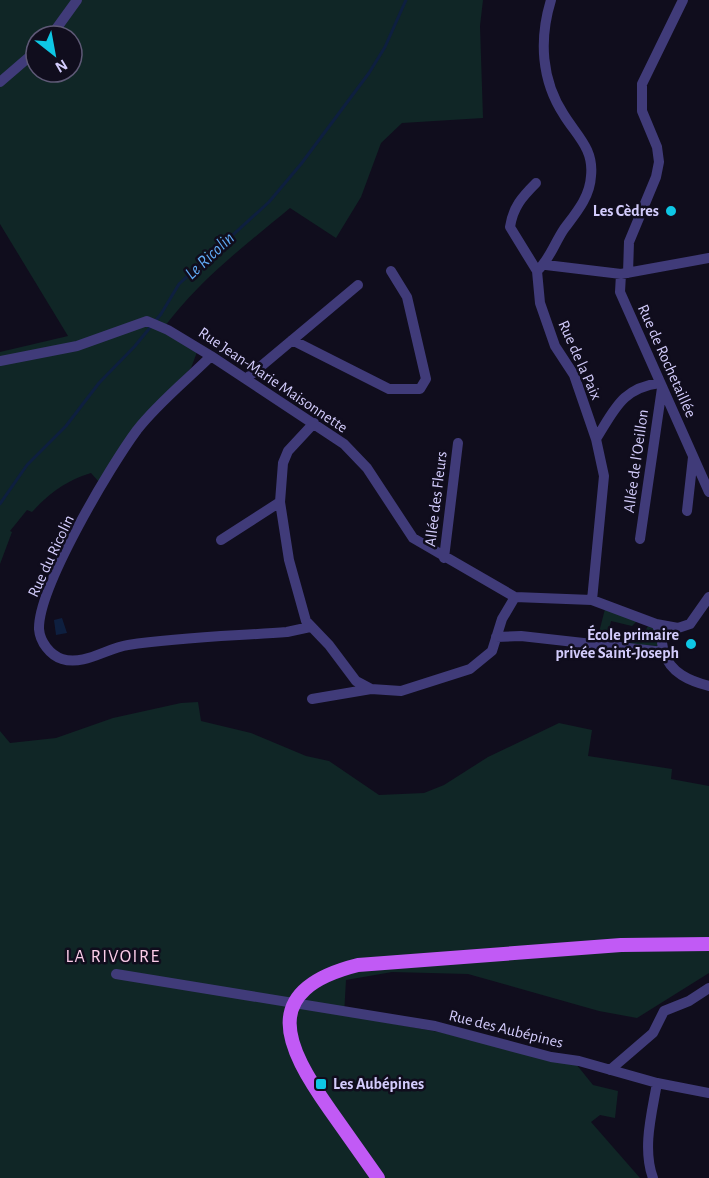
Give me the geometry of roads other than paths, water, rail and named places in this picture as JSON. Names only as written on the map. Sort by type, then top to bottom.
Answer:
[{"type":"main road","points":[[378,1178],[315,1088],[293,1050],[290,1020],[294,1005],[304,990],[319,978],[358,965],[621,945],[709,944]]},
{"type":"street","points":[[60,24],[78,0]]},
{"type":"street","points":[[551,0],[545,21],[543,41],[548,79],[564,117],[585,143],[591,159],[591,177],[582,203],[541,268],[625,274],[709,258]]},
{"type":"street","name":"Rue de Rochetaillée","points":[[683,0],[642,84],[642,111],[657,147],[659,162],[656,177],[629,242],[620,292],[709,492]]},
{"type":"street","points":[[0,82],[24,61]]},
{"type":"street","name":"Rue de la Paix","points":[[536,183],[518,201],[510,226],[541,268],[540,303],[555,346],[573,375],[596,439],[604,476],[592,600]]},
{"type":"street","points":[[292,340],[388,389],[420,389],[426,379],[407,297],[391,271]]},
{"type":"street","points":[[247,378],[358,285]]},
{"type":"street","name":"Rue Jean-Marie Maisonnette","points":[[0,361],[77,346],[147,321],[168,330],[247,378],[344,444],[367,468],[413,538],[515,597],[592,600],[673,628],[687,626],[709,597]]},
{"type":"street","name":"Rue du Ricolin","points":[[211,356],[139,428],[119,456],[66,551],[43,609],[39,624],[41,639],[56,656],[74,661],[129,645],[287,632],[310,627]]},
{"type":"street","points":[[596,439],[623,396],[642,385],[661,385]]},
{"type":"street","name":"Allée de l'Oeillon","points":[[640,539],[661,385]]},
{"type":"street","points":[[314,423],[288,451],[283,463],[280,501],[289,560],[304,615],[310,627],[329,645],[356,681],[371,689]]},
{"type":"street","name":"Allée des Fleurs","points":[[444,558],[458,443]]},
{"type":"street","points":[[687,511],[693,457]]},
{"type":"street","points":[[221,540],[280,501]]},
{"type":"street","points":[[312,699],[371,689],[401,691],[461,673],[485,659],[492,651],[502,619],[515,597]]},
{"type":"street","points":[[656,624],[662,636],[664,652],[679,674],[688,681],[709,686]]},
{"type":"street","points":[[496,637],[521,636],[664,652]]},
{"type":"street","name":"Rue des Aubépines","points":[[116,974],[294,1005],[435,1026],[657,1083],[709,1093]]},
{"type":"street","points":[[610,1071],[653,1033],[667,1008],[689,1001],[709,988]]},
{"type":"street","points":[[652,1178],[648,1167],[648,1144],[657,1083]]},
{"type":"water","points":[[62,618],[67,633],[56,635],[54,620]]},
{"type":"waterway","name":"Le Ricolin","points":[[0,504],[27,465],[66,426],[99,383],[135,346],[161,314],[179,284],[269,202],[301,164],[369,73],[385,47],[406,0]]},
{"type":"place","name":"Les Cèdres","points":[[671,211]]},
{"type":"place","name":"École primaire privée Saint-Joseph","points":[[691,644]]},
{"type":"place","name":"Les Aubépines","points":[[321,1084]]},
{"type":"district","name":"LA RIVOIRE","points":[[113,957]]}]
